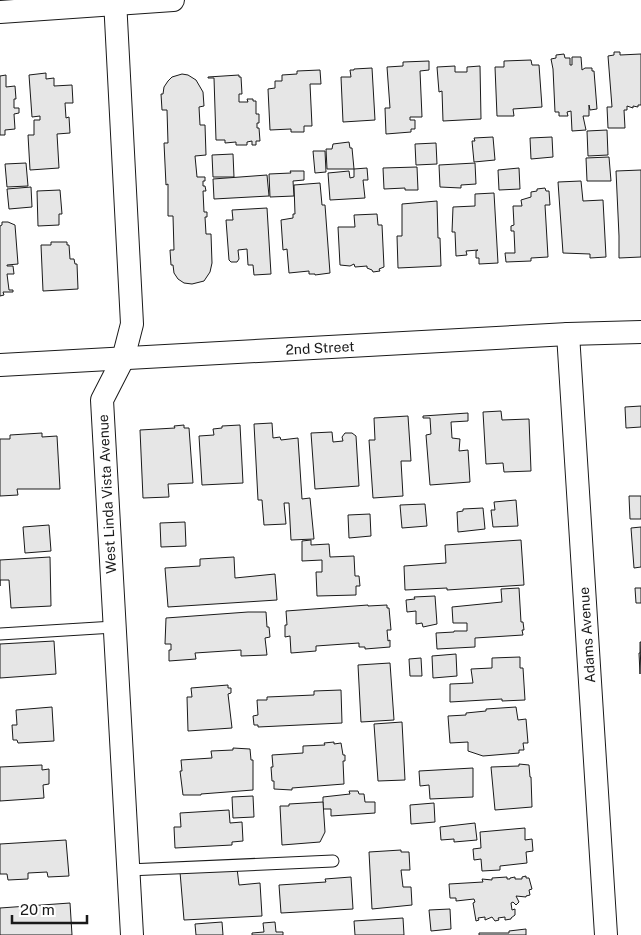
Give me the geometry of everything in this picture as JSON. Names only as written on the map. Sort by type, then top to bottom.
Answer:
[{"type":"street","points":[[0,12],[115,2],[173,0]]},
{"type":"street","name":"West Linda Vista Avenue","points":[[115,2],[132,324],[123,359],[102,400],[132,935]]},
{"type":"street","name":"2nd Street","points":[[0,365],[568,334],[641,332]]},
{"type":"street","name":"Adams Avenue","points":[[568,334],[606,935]]},
{"type":"lane","points":[[0,634],[114,627]]},
{"type":"lane","points":[[128,870],[333,861]]},
{"type":"building","points":[[614,52],[620,52],[620,55],[641,54],[641,105],[638,105],[638,107],[633,106],[633,108],[627,106],[627,110],[624,110],[625,128],[608,128],[607,107],[612,107],[608,56],[614,55]]},
{"type":"building","points":[[564,54],[565,58],[570,58],[570,65],[572,65],[572,57],[581,57],[582,70],[592,68],[592,71],[594,71],[597,109],[590,110],[589,105],[589,116],[583,116],[586,130],[572,131],[571,111],[567,112],[568,116],[559,116],[559,112],[555,112],[551,59],[556,58],[556,55]]},
{"type":"building","points":[[531,60],[532,65],[539,65],[542,107],[513,109],[514,116],[497,116],[495,67],[504,67],[504,61]]},
{"type":"building","points":[[429,61],[429,70],[420,71],[422,117],[410,117],[410,120],[415,120],[415,129],[411,129],[411,132],[386,134],[385,108],[390,108],[387,67],[403,66],[403,62]]},
{"type":"building","points":[[455,66],[455,72],[467,72],[467,67],[480,66],[481,119],[443,121],[442,91],[439,92],[437,67]]},
{"type":"building","points":[[372,68],[375,120],[343,122],[341,77],[351,77],[350,70]]},
{"type":"building","points":[[320,70],[321,84],[310,84],[312,126],[304,126],[304,132],[291,132],[291,129],[270,130],[268,89],[275,88],[275,81],[282,81],[282,75],[297,74],[297,71]]},
{"type":"building","points":[[46,73],[46,79],[54,78],[54,86],[72,85],[73,103],[65,103],[66,118],[69,117],[70,133],[57,134],[59,168],[30,170],[28,135],[34,135],[34,120],[40,120],[40,116],[32,117],[29,75]]},
{"type":"building","points":[[182,74],[196,80],[203,92],[204,106],[199,107],[200,125],[205,125],[206,155],[195,156],[197,177],[205,177],[203,186],[205,186],[206,191],[203,191],[204,212],[207,212],[207,217],[205,217],[206,234],[211,234],[212,263],[210,272],[204,281],[192,284],[184,283],[178,279],[174,273],[173,265],[171,265],[170,250],[174,250],[173,216],[168,216],[168,184],[166,185],[164,143],[168,143],[167,110],[162,110],[161,94],[163,94],[164,87],[172,77]]},
{"type":"building","points":[[6,75],[6,87],[15,86],[16,99],[14,99],[14,108],[19,108],[19,113],[14,114],[15,129],[5,130],[5,135],[0,135],[0,76]]},
{"type":"building","points":[[239,75],[241,77],[242,94],[239,94],[239,102],[248,102],[247,99],[256,101],[256,114],[259,114],[257,128],[259,128],[260,141],[256,141],[256,145],[252,145],[252,141],[247,142],[247,145],[236,145],[236,142],[225,143],[225,140],[216,140],[214,78],[208,77]]},
{"type":"building","points":[[607,130],[608,155],[588,156],[587,131]]},
{"type":"building","points":[[493,137],[495,160],[474,162],[472,141],[475,141],[474,138]]},
{"type":"building","points":[[552,137],[553,157],[531,159],[530,138]]},
{"type":"building","points":[[349,142],[350,148],[352,148],[354,169],[327,169],[326,149],[332,149],[333,144]]},
{"type":"building","points":[[436,143],[437,164],[416,165],[415,144]]},
{"type":"building","points":[[313,151],[325,151],[326,172],[315,173]]},
{"type":"building","points":[[233,154],[234,177],[213,177],[212,155]]},
{"type":"building","points":[[609,157],[611,181],[587,181],[586,158]]},
{"type":"building","points":[[26,163],[28,186],[7,187],[5,164]]},
{"type":"building","points":[[475,163],[476,184],[461,185],[461,188],[440,187],[439,165]]},
{"type":"building","points":[[417,167],[418,190],[405,190],[405,188],[384,189],[383,168]]},
{"type":"building","points":[[367,168],[368,180],[363,180],[365,198],[330,200],[328,173],[349,171],[350,178],[354,177],[354,169]]},
{"type":"building","points":[[519,168],[520,189],[499,190],[498,170]]},
{"type":"building","points":[[641,170],[641,257],[619,258],[616,171]]},
{"type":"building","points":[[290,171],[304,171],[304,180],[293,181],[294,196],[270,197],[269,174],[291,173]]},
{"type":"building","points":[[267,175],[269,196],[214,199],[213,179]]},
{"type":"building","points":[[581,181],[583,201],[603,200],[606,257],[590,258],[590,254],[563,253],[558,182]]},
{"type":"building","points":[[320,183],[322,205],[325,205],[330,273],[315,275],[309,274],[309,271],[289,273],[287,249],[283,250],[281,220],[293,218],[293,214],[295,214],[294,185]]},
{"type":"building","points":[[31,187],[32,207],[9,209],[7,189]]},
{"type":"building","points":[[545,188],[546,191],[549,191],[550,205],[545,205],[548,257],[531,258],[531,261],[506,262],[505,253],[515,253],[514,231],[511,231],[511,226],[514,225],[513,206],[522,206],[521,200],[531,197],[531,192]]},
{"type":"building","points":[[60,190],[62,214],[59,214],[59,225],[38,226],[37,191]]},
{"type":"building","points":[[494,193],[498,263],[479,264],[479,258],[476,258],[476,251],[478,250],[466,251],[467,255],[456,256],[455,232],[452,232],[453,207],[475,206],[475,194]]},
{"type":"building","points":[[437,201],[441,266],[398,268],[397,236],[402,236],[402,204]]},
{"type":"building","points":[[267,208],[271,274],[254,275],[253,265],[248,265],[247,249],[238,250],[239,259],[237,262],[229,260],[226,220],[233,220],[232,210]]},
{"type":"building","points":[[377,214],[378,225],[382,225],[384,267],[379,269],[380,271],[373,272],[367,266],[355,267],[354,264],[350,266],[340,265],[338,227],[355,227],[354,215]]},
{"type":"building","points":[[2,222],[15,225],[18,264],[7,265],[13,266],[14,274],[7,274],[9,290],[13,290],[13,292],[3,292],[4,295],[0,296],[0,226]]},
{"type":"building","points":[[51,242],[67,242],[67,245],[69,245],[70,259],[74,259],[75,264],[77,264],[78,289],[43,291],[41,245],[51,245]]},
{"type":"building","points":[[641,406],[641,427],[626,428],[625,407]]},
{"type":"building","points":[[501,411],[502,420],[529,419],[531,471],[504,472],[503,463],[486,464],[483,412]]},
{"type":"building","points":[[468,413],[468,421],[451,422],[452,438],[460,439],[459,451],[468,450],[470,482],[430,485],[426,435],[431,434],[430,418],[423,418],[423,416]]},
{"type":"building","points":[[408,416],[411,461],[401,461],[403,496],[373,498],[369,440],[375,440],[374,418]]},
{"type":"building","points":[[272,423],[273,438],[280,437],[281,440],[298,438],[302,499],[310,498],[314,539],[291,540],[289,503],[284,503],[286,524],[264,525],[262,500],[258,500],[254,424]]},
{"type":"building","points":[[184,425],[184,428],[189,428],[193,483],[168,484],[169,497],[143,498],[140,430],[175,428],[174,426]]},
{"type":"building","points":[[240,425],[243,483],[202,485],[199,436],[214,435],[213,429],[222,428],[222,426]]},
{"type":"building","points":[[332,432],[333,442],[343,441],[342,437],[345,433],[352,433],[356,436],[359,486],[315,489],[311,433]]},
{"type":"building","points":[[42,433],[42,437],[57,436],[60,489],[17,489],[18,495],[0,496],[0,439],[10,439],[10,435]]},
{"type":"building","points":[[629,496],[641,496],[641,519],[630,519]]},
{"type":"building","points":[[516,500],[518,526],[493,527],[491,510],[495,510],[494,502]]},
{"type":"building","points":[[425,504],[427,526],[402,528],[400,505]]},
{"type":"building","points":[[483,508],[485,529],[458,532],[457,512],[463,511],[463,509]]},
{"type":"building","points":[[370,514],[371,536],[349,538],[348,515]]},
{"type":"building","points":[[185,522],[186,546],[161,547],[160,523]]},
{"type":"building","points":[[49,525],[51,551],[25,553],[23,527]]},
{"type":"building","points":[[641,527],[641,567],[634,568],[631,528]]},
{"type":"building","points":[[311,540],[311,545],[329,544],[330,557],[354,556],[355,576],[359,576],[360,586],[356,586],[356,595],[317,596],[316,572],[322,572],[322,560],[302,561],[302,541]]},
{"type":"building","points":[[521,540],[524,585],[447,590],[447,588],[405,590],[404,566],[446,563],[445,545]]},
{"type":"building","points":[[50,557],[51,606],[11,608],[9,580],[0,580],[0,560]]},
{"type":"building","points":[[234,557],[235,578],[275,574],[277,600],[168,607],[165,568],[200,566],[200,559]]},
{"type":"building","points":[[519,588],[523,635],[475,638],[475,647],[437,649],[436,633],[467,631],[467,623],[453,623],[452,607],[502,602],[501,589]]},
{"type":"building","points":[[635,588],[641,588],[641,603],[636,603]]},
{"type":"building","points":[[435,596],[437,624],[423,627],[422,623],[416,624],[416,611],[407,612],[406,600],[415,599],[414,597]]},
{"type":"building","points":[[387,605],[387,608],[389,608],[391,630],[387,630],[390,647],[365,649],[365,647],[359,647],[359,643],[316,646],[316,651],[291,653],[290,636],[285,637],[285,625],[287,625],[286,611]]},
{"type":"building","points":[[266,612],[270,637],[265,638],[267,655],[241,656],[241,650],[195,653],[196,659],[169,661],[171,644],[165,644],[166,618]]},
{"type":"building","points":[[54,641],[56,674],[0,678],[0,644]]},
{"type":"building","points":[[641,642],[640,674],[639,653]]},
{"type":"building","points":[[456,654],[457,676],[433,678],[432,656]]},
{"type":"building","points":[[520,657],[520,668],[523,668],[525,700],[502,701],[502,699],[450,702],[450,684],[473,683],[471,669],[492,668],[492,658]]},
{"type":"building","points":[[421,658],[422,676],[410,676],[409,659]]},
{"type":"building","points":[[390,663],[394,720],[361,722],[358,665]]},
{"type":"building","points":[[228,685],[228,688],[231,688],[231,693],[228,694],[232,728],[188,731],[187,697],[192,697],[191,688]]},
{"type":"building","points":[[341,690],[342,723],[258,727],[258,725],[254,725],[253,716],[258,715],[257,700],[267,700],[267,697],[314,695],[314,691]]},
{"type":"building","points":[[52,707],[54,741],[18,743],[17,740],[13,740],[12,725],[17,725],[16,710]]},
{"type":"building","points":[[516,707],[518,720],[526,719],[528,743],[523,743],[524,750],[519,750],[519,753],[483,756],[468,751],[468,742],[450,743],[448,716],[466,715],[466,713],[486,711],[486,709]]},
{"type":"building","points":[[402,722],[405,780],[378,781],[374,724]]},
{"type":"building","points":[[334,742],[334,744],[341,743],[343,755],[345,755],[345,761],[343,761],[344,784],[292,788],[292,790],[274,789],[271,767],[273,767],[272,755],[303,753],[303,746],[325,745],[324,743]]},
{"type":"building","points":[[233,748],[250,749],[251,760],[253,760],[253,790],[183,795],[180,771],[182,771],[181,760],[212,758],[211,751],[233,750]]},
{"type":"building","points":[[519,764],[529,765],[532,807],[495,810],[491,767],[519,766]]},
{"type":"building","points":[[42,765],[42,770],[49,769],[49,784],[43,785],[44,798],[0,801],[0,767]]},
{"type":"building","points":[[473,768],[473,797],[430,799],[429,785],[420,786],[419,771]]},
{"type":"building","points":[[349,791],[358,791],[359,794],[364,794],[365,802],[375,802],[375,813],[331,816],[331,809],[323,809],[323,797],[350,794]]},
{"type":"building","points":[[253,796],[254,817],[233,818],[232,797]]},
{"type":"building","points":[[323,802],[325,832],[320,842],[282,845],[280,806]]},
{"type":"building","points":[[434,803],[435,822],[411,824],[410,805]]},
{"type":"building","points":[[229,810],[230,823],[242,822],[243,841],[232,842],[232,845],[175,848],[174,827],[181,827],[180,813]]},
{"type":"building","points":[[475,823],[477,840],[454,842],[454,839],[441,840],[440,827]]},
{"type":"building","points":[[525,828],[525,840],[532,839],[533,851],[526,852],[527,863],[500,866],[500,870],[482,871],[481,859],[474,860],[473,849],[481,848],[480,832]]},
{"type":"building","points":[[66,840],[69,876],[48,877],[47,872],[28,873],[28,879],[8,880],[7,874],[0,874],[0,844]]},
{"type":"building","points":[[401,850],[401,852],[409,852],[410,870],[401,870],[403,887],[411,887],[412,905],[372,909],[369,852]]},
{"type":"building","points":[[237,868],[239,885],[260,883],[262,916],[184,920],[180,872]]},
{"type":"building","points":[[526,876],[526,878],[529,878],[532,889],[529,890],[530,895],[526,897],[516,896],[519,902],[516,905],[513,902],[511,903],[512,910],[515,909],[515,915],[511,919],[505,920],[505,917],[498,918],[499,920],[495,921],[492,917],[485,920],[485,917],[478,918],[479,920],[476,921],[474,899],[456,901],[456,898],[450,898],[449,884],[483,882],[482,879],[492,880],[492,878],[507,877],[507,879],[510,879],[515,877],[515,879],[522,879],[522,877]]},
{"type":"building","points":[[351,877],[353,909],[281,913],[279,885],[326,882],[325,879]]},
{"type":"building","points":[[70,903],[72,935],[0,935],[0,908]]},
{"type":"building","points":[[450,909],[451,929],[431,931],[429,910]]},
{"type":"building","points":[[403,918],[404,935],[355,935],[354,921]]},
{"type":"building","points":[[222,922],[223,935],[196,935],[195,924]]},
{"type":"building","points":[[275,922],[276,932],[283,932],[283,935],[252,935],[252,933],[264,932],[263,923]]},
{"type":"building","points":[[526,929],[526,935],[479,935],[479,933],[509,933],[509,931]]}]
